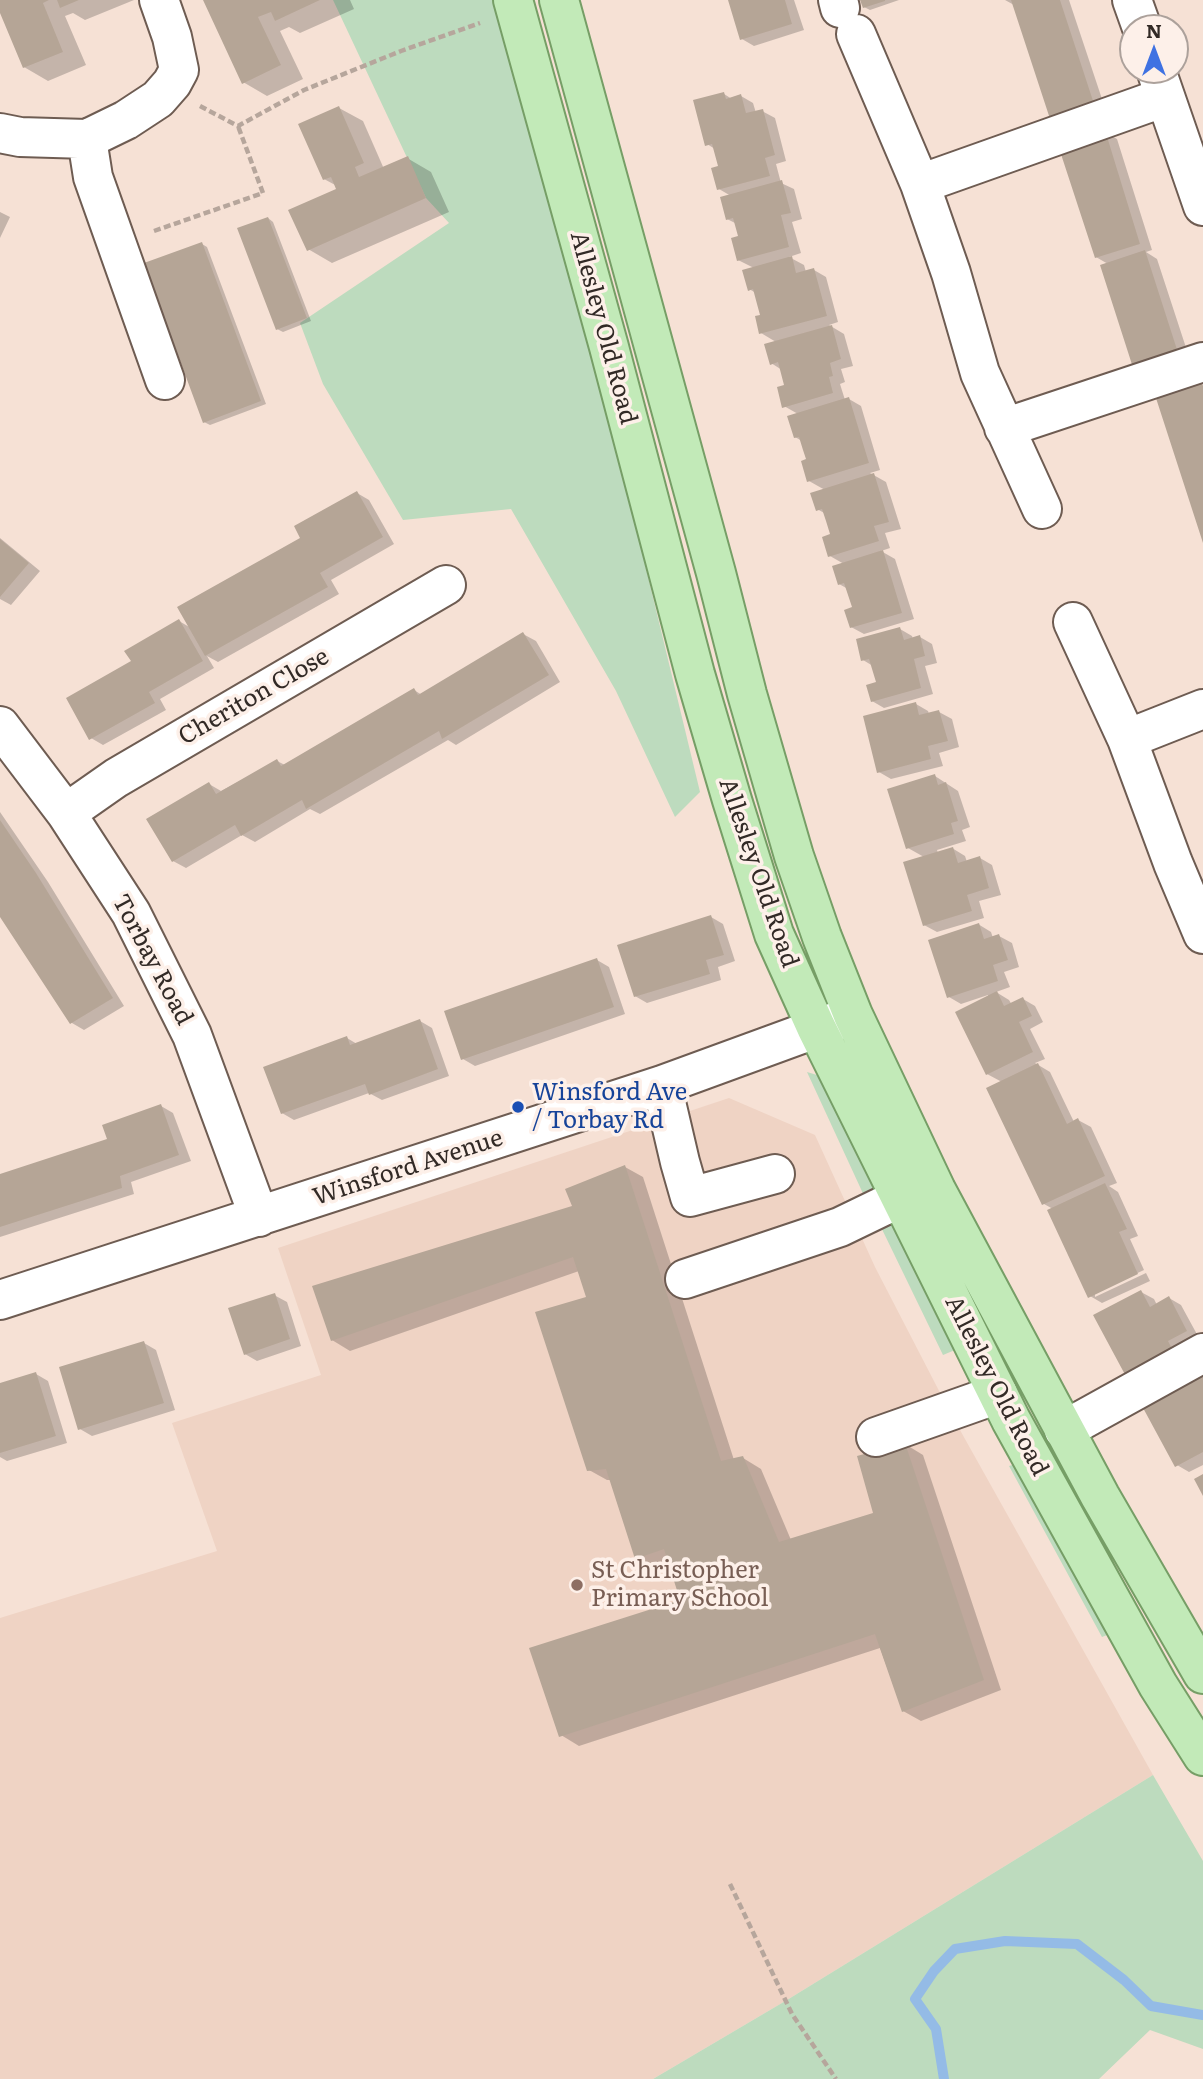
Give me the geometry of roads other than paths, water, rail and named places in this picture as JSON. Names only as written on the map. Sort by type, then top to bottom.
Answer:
[{"type":"main road","name":"Allesley Old Road","points":[[559,0],[747,694],[794,856],[853,1015],[936,1190],[1100,1496],[1203,1674]]},
{"type":"main road","name":"Allesley Old Road","points":[[514,5],[609,347],[695,674],[774,934],[900,1198],[998,1394],[1158,1685],[1203,1756]]},
{"type":"main road","points":[[544,114],[588,103]]},
{"type":"street","points":[[0,133],[20,137],[86,139],[126,120],[159,99],[176,76],[172,37],[159,0]]},
{"type":"street","points":[[845,14],[920,184],[951,273],[980,373],[1042,509]]},
{"type":"street","points":[[920,184],[1158,84]]},
{"type":"street","points":[[1160,84],[1203,206]]},
{"type":"street","points":[[86,139],[93,177],[165,380]]},
{"type":"street","points":[[1004,428],[1203,362]]},
{"type":"street","name":"Cheriton Close","points":[[66,813],[116,778],[446,585]]},
{"type":"street","points":[[1073,622],[1127,739],[1173,863],[1203,934]]},
{"type":"street","points":[[1127,739],[1203,709]]},
{"type":"street","name":"Torbay Road","points":[[0,726],[66,813],[131,913],[192,1035],[259,1217]]},
{"type":"street","name":"Winsford Avenue","points":[[0,1300],[662,1085],[853,1015]]},
{"type":"street","points":[[662,1085],[690,1197],[775,1174]]},
{"type":"street","points":[[685,1279],[840,1227],[900,1198]]},
{"type":"street","points":[[1065,1430],[1203,1353]]},
{"type":"street","points":[[876,1437],[998,1394]]},
{"type":"waterway","points":[[944,2079],[936,2029],[915,1999],[934,1971],[955,1949],[1005,1941],[1077,1944],[1124,1980],[1151,2006],[1203,2015]]},
{"type":"place","name":"Winsford Ave / Torbay Rd","points":[[518,1107]]},
{"type":"place","name":"St Christopher Primary School","points":[[577,1585]]}]
